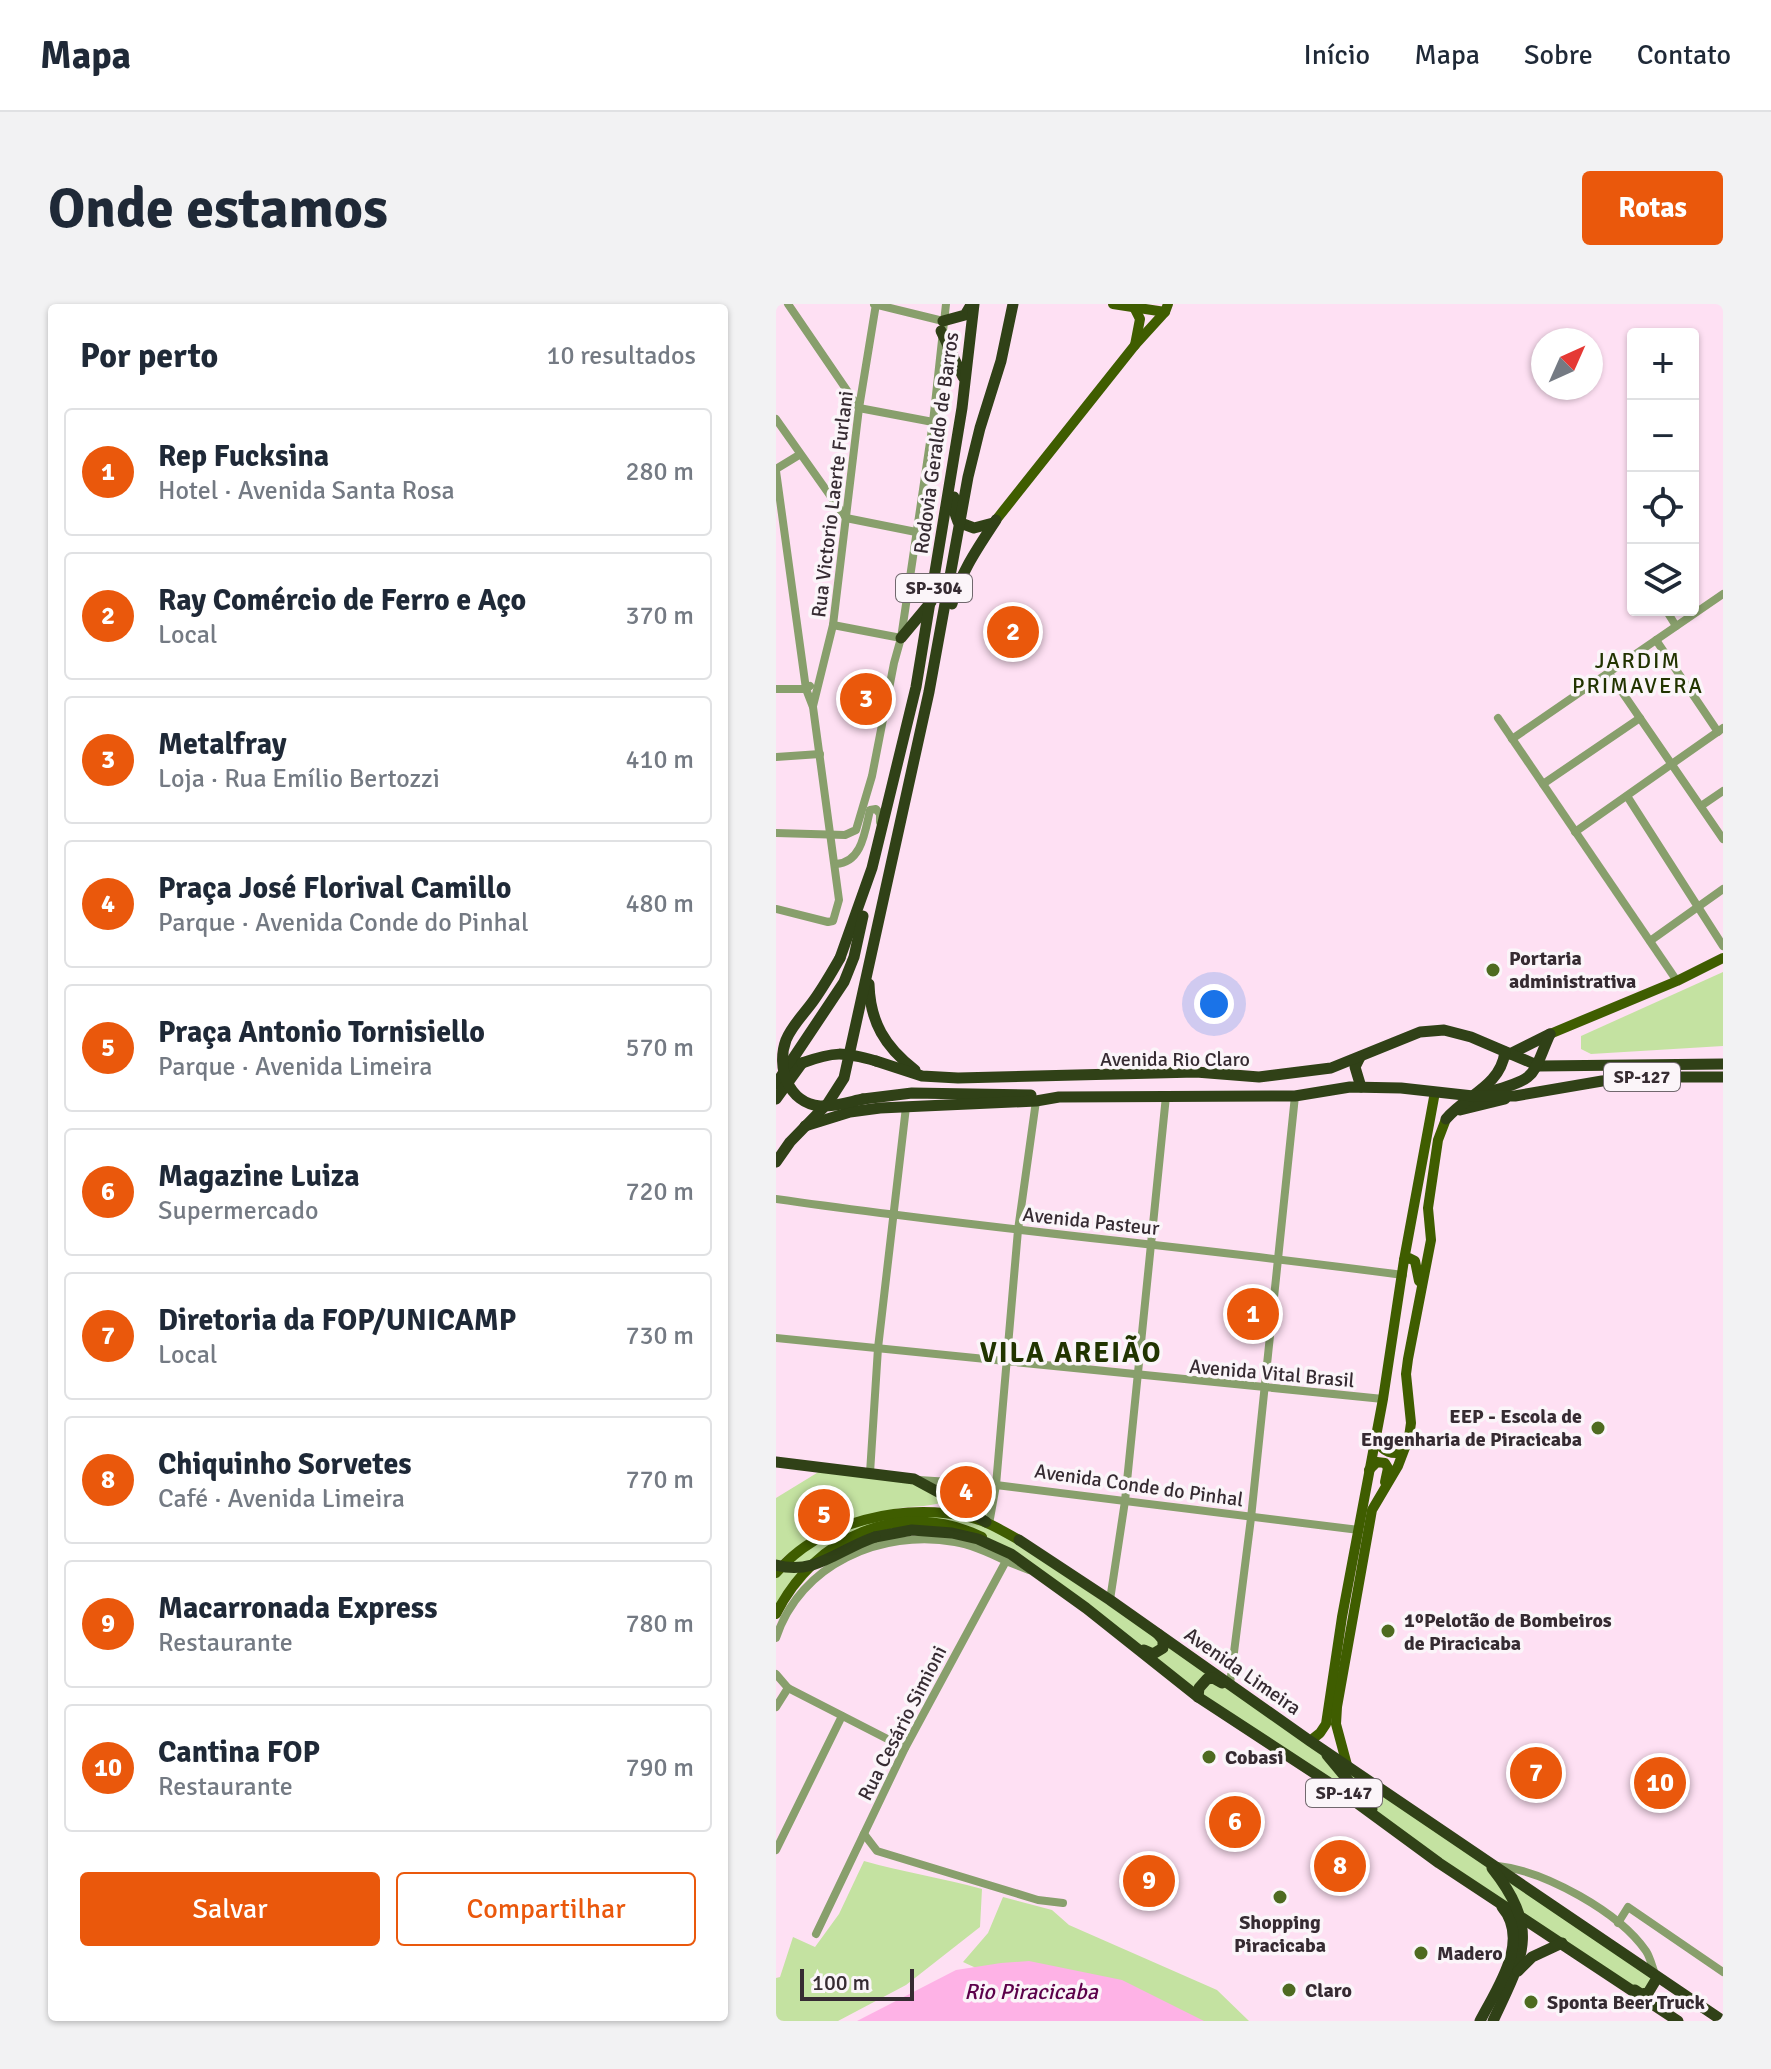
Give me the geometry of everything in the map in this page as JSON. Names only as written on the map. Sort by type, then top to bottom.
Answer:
[{"type":"highway","points":[[964,381],[942,326],[965,315],[973,304]]},
{"type":"highway","name":"Rodovia Geraldo de Barros","points":[[872,868],[916,687],[932,601],[962,408],[973,304]]},
{"type":"highway","name":"Rodovia Geraldo de Barros","points":[[869,963],[929,692],[980,428],[1001,361],[1013,304]]},
{"type":"highway","points":[[962,408],[954,516],[961,523],[974,528],[996,520]]},
{"type":"highway","points":[[929,692],[956,591],[975,552],[996,520]]},
{"type":"highway","points":[[901,638],[932,601]]},
{"type":"highway","points":[[872,868],[840,958],[785,1042],[781,1061],[784,1078],[791,1091],[813,1105],[830,1106],[863,1099],[937,1093],[1059,1097]]},
{"type":"highway","points":[[776,1084],[844,982],[854,957],[872,868]]},
{"type":"highway","points":[[869,963],[875,1022],[886,1043],[922,1076]]},
{"type":"highway","points":[[776,1162],[790,1142],[828,1103],[844,1078],[869,963]]},
{"type":"highway","name":"Avenida Rio Claro","points":[[776,1099],[802,1063],[843,1052],[922,1076],[995,1078],[1196,1072],[1259,1077],[1331,1068],[1396,1040],[1420,1032],[1444,1030],[1471,1037],[1539,1066]]},
{"type":"highway","points":[[1446,1119],[1495,1078],[1507,1053],[1550,1034]]},
{"type":"highway","points":[[1473,1096],[1520,1083],[1539,1066],[1550,1034]]},
{"type":"highway","points":[[1550,1034],[1553,1058],[1561,1066]]},
{"type":"highway","points":[[1361,1056],[1355,1067],[1361,1087]]},
{"type":"highway","name":"SP-127","points":[[1539,1066],[1723,1064]]},
{"type":"highway","name":"SP-127","points":[[1515,1096],[1617,1080],[1723,1077]]},
{"type":"highway","name":"Avenida Rio Claro","points":[[805,1126],[850,1112],[1059,1097],[1295,1096],[1361,1087],[1473,1096],[1515,1096]]},
{"type":"highway","points":[[1446,1119],[1457,1111],[1515,1096]]},
{"type":"highway","points":[[776,1145],[790,1142]]},
{"type":"highway","name":"Avenida Conde do Pinhal","points":[[776,1462],[914,1479],[988,1523]]},
{"type":"highway","points":[[776,1565],[796,1569],[815,1566],[854,1544],[912,1530],[952,1533],[978,1539],[1008,1558]]},
{"type":"highway","name":"Avenida Limeira","points":[[1019,1540],[1657,1978]]},
{"type":"highway","name":"SP-147","points":[[1008,1558],[1040,1573],[1198,1697],[1678,2021]]},
{"type":"highway","points":[[1119,1636],[1153,1654],[1164,1644],[1157,1633]]},
{"type":"highway","points":[[1198,1697],[1200,1686],[1213,1678],[1257,1704]]},
{"type":"highway","points":[[1325,1751],[1328,1759],[1386,1826]]},
{"type":"highway","points":[[1485,1858],[1508,1890],[1520,1917],[1524,1938],[1522,1957],[1493,2021]]},
{"type":"highway","points":[[1480,2021],[1500,1982],[1514,1944],[1509,1917],[1486,1893]]},
{"type":"highway","points":[[1515,1975],[1532,1957],[1562,1943]]},
{"type":"highway","points":[[1617,1982],[1641,1994],[1648,1993],[1657,1978]]},
{"type":"highway","name":"SP-147","points":[[1657,1978],[1723,2021]]},
{"type":"main road","points":[[1113,304],[1135,309],[1164,307]]},
{"type":"main road","points":[[996,520],[1164,307]]},
{"type":"main road","points":[[1135,309],[1140,319],[1135,345]]},
{"type":"main road","points":[[1550,1034],[1677,981],[1723,958]]},
{"type":"main road","points":[[1325,1751],[1326,1724],[1342,1617],[1435,1092]]},
{"type":"main road","points":[[1347,1765],[1336,1724],[1372,1510],[1398,1466],[1411,1423],[1406,1374],[1419,1290],[1431,1240],[1428,1208],[1434,1166],[1441,1126],[1446,1119]]},
{"type":"main road","points":[[1404,1260],[1409,1258],[1415,1261],[1419,1290]]},
{"type":"main road","points":[[1375,1433],[1378,1444],[1386,1451],[1400,1452],[1405,1445]]},
{"type":"main road","points":[[1369,1470],[1377,1462],[1385,1463],[1388,1468],[1382,1491]]},
{"type":"main road","name":"Avenida Limeira","points":[[776,1573],[793,1555],[853,1523],[908,1513],[950,1514],[988,1523],[1019,1540]]},
{"type":"main road","name":"SP-147","points":[[776,1614],[795,1584],[827,1551],[856,1533],[882,1526],[904,1522],[948,1525],[975,1533],[1008,1558]]},
{"type":"main road","points":[[1342,1617],[1354,1620]]},
{"type":"main road","points":[[1310,1741],[1326,1724]]},
{"type":"street","points":[[788,304],[859,408],[933,422]]},
{"type":"street","points":[[776,833],[832,835],[851,834],[856,830],[872,776],[901,638],[933,422],[946,304]]},
{"type":"street","points":[[875,305],[942,326]]},
{"type":"street","name":"Rua Victorio Laerte Furlani","points":[[813,707],[833,625],[859,408],[875,305]]},
{"type":"street","points":[[776,419],[846,518],[916,532]]},
{"type":"street","points":[[776,909],[833,921],[839,900],[813,707],[806,689],[777,488],[776,470],[799,455]]},
{"type":"street","points":[[1512,739],[1722,596]]},
{"type":"street","points":[[1670,616],[1676,626]]},
{"type":"street","points":[[833,625],[901,638]]},
{"type":"street","points":[[1575,832],[1720,730],[1656,640]]},
{"type":"street","points":[[1609,673],[1723,839]]},
{"type":"street","points":[[776,689],[806,689],[821,678]]},
{"type":"street","points":[[1498,718],[1677,981]]},
{"type":"street","points":[[1543,784],[1640,718]]},
{"type":"street","points":[[776,757],[820,754]]},
{"type":"street","points":[[872,776],[873,810]]},
{"type":"street","points":[[1701,806],[1723,791]]},
{"type":"street","points":[[1627,796],[1723,946]]},
{"type":"street","points":[[836,864],[844,864],[853,858],[861,845],[870,810],[873,810]]},
{"type":"street","points":[[873,810],[880,814],[879,844]]},
{"type":"street","points":[[851,834],[861,845]]},
{"type":"street","points":[[1650,941],[1723,889]]},
{"type":"street","points":[[1110,1600],[1139,1376],[1149,1244],[1166,1096]]},
{"type":"street","points":[[1230,1684],[1251,1518],[1295,1096]]},
{"type":"street","points":[[988,1523],[996,1485],[1018,1230],[1036,1101]]},
{"type":"street","points":[[870,1473],[878,1348],[906,1107]]},
{"type":"street","name":"Avenida Pasteur","points":[[776,1199],[1403,1275]]},
{"type":"street","name":"Avenida Vital Brasil","points":[[776,1338],[1383,1399]]},
{"type":"street","name":"Avenida Conde do Pinhal","points":[[914,1479],[996,1485],[1359,1530]]},
{"type":"street","points":[[776,1638],[803,1591],[822,1572],[861,1549],[883,1543],[929,1539],[955,1542],[1008,1558]]},
{"type":"street","name":"Rua Cesário Simioni","points":[[816,1934],[905,1748],[1008,1558]]},
{"type":"street","points":[[776,1674],[788,1688],[905,1748]]},
{"type":"street","points":[[776,1707],[788,1688]]},
{"type":"street","points":[[776,1850],[842,1716]]},
{"type":"street","points":[[864,1834],[877,1851],[1038,1900],[1063,1903]]},
{"type":"street","points":[[1498,1866],[1520,1869],[1594,1906],[1618,1923],[1647,1953],[1657,1978]]},
{"type":"street","points":[[1618,1923],[1628,1907],[1723,1972]]},
{"type":"green space","points":[[1723,972],[1723,1046],[1591,1054],[1581,1049],[1581,1036]]},
{"type":"green space","points":[[825,1468],[996,1485],[987,1517],[951,1499],[879,1513],[816,1535],[776,1565],[776,1498]]},
{"type":"green space","points":[[908,1513],[986,1522],[1657,1978],[1641,1994],[1198,1697],[1086,1608],[962,1528],[834,1546],[776,1614],[776,1573],[828,1534]]},
{"type":"green space","points":[[864,1861],[982,1889],[980,1927],[906,1985],[838,2021],[776,2021],[776,1978],[780,1977],[793,1937],[815,1947],[839,1914]]},
{"type":"green space","points":[[1003,1897],[1052,1910],[1069,1925],[1217,1990],[1249,2021],[1091,2021],[963,1962],[988,1933]]},
{"type":"water","name":"Rio Piracicaba","points":[[1029,1961],[1122,1980],[1204,2021],[857,2021],[956,1970]]},
{"type":"place","name":"Ray Comércio de Ferro e Aço","points":[[1013,632]]},
{"type":"place","name":"Metalfray","points":[[866,699]]},
{"type":"place","name":"Portaria administrativa","points":[[1493,970]]},
{"type":"place","name":"Rep Fucksina","points":[[1253,1314]]},
{"type":"place","name":"EEP - Escola de Engenharia de Piracicaba","points":[[1598,1428]]},
{"type":"place","name":"Praça José Florival Camillo","points":[[966,1492]]},
{"type":"place","name":"Praça Antonio Tornisiello","points":[[824,1515]]},
{"type":"place","name":"1ºPelotão de Bombeiros de Piracicaba","points":[[1388,1631]]},
{"type":"place","name":"Cobasi","points":[[1209,1757]]},
{"type":"place","name":"Diretoria da FOP/UNICAMP","points":[[1536,1773]]},
{"type":"place","name":"Cantina FOP","points":[[1660,1783]]},
{"type":"place","name":"Magazine Luiza","points":[[1235,1822]]},
{"type":"place","name":"Chiquinho Sorvetes","points":[[1340,1866]]},
{"type":"place","name":"Macarronada Express","points":[[1149,1881]]},
{"type":"place","name":"Shopping Piracicaba","points":[[1280,1897]]},
{"type":"place","name":"Madero","points":[[1421,1953]]},
{"type":"place","name":"Claro","points":[[1289,1990]]},
{"type":"place","name":"Sponta Beer Truck","points":[[1531,2002]]},
{"type":"district","name":"JARDIM PRIMAVERA","points":[[1638,672]]},
{"type":"district","name":"VILA AREIÃO","points":[[1071,1352]]}]
